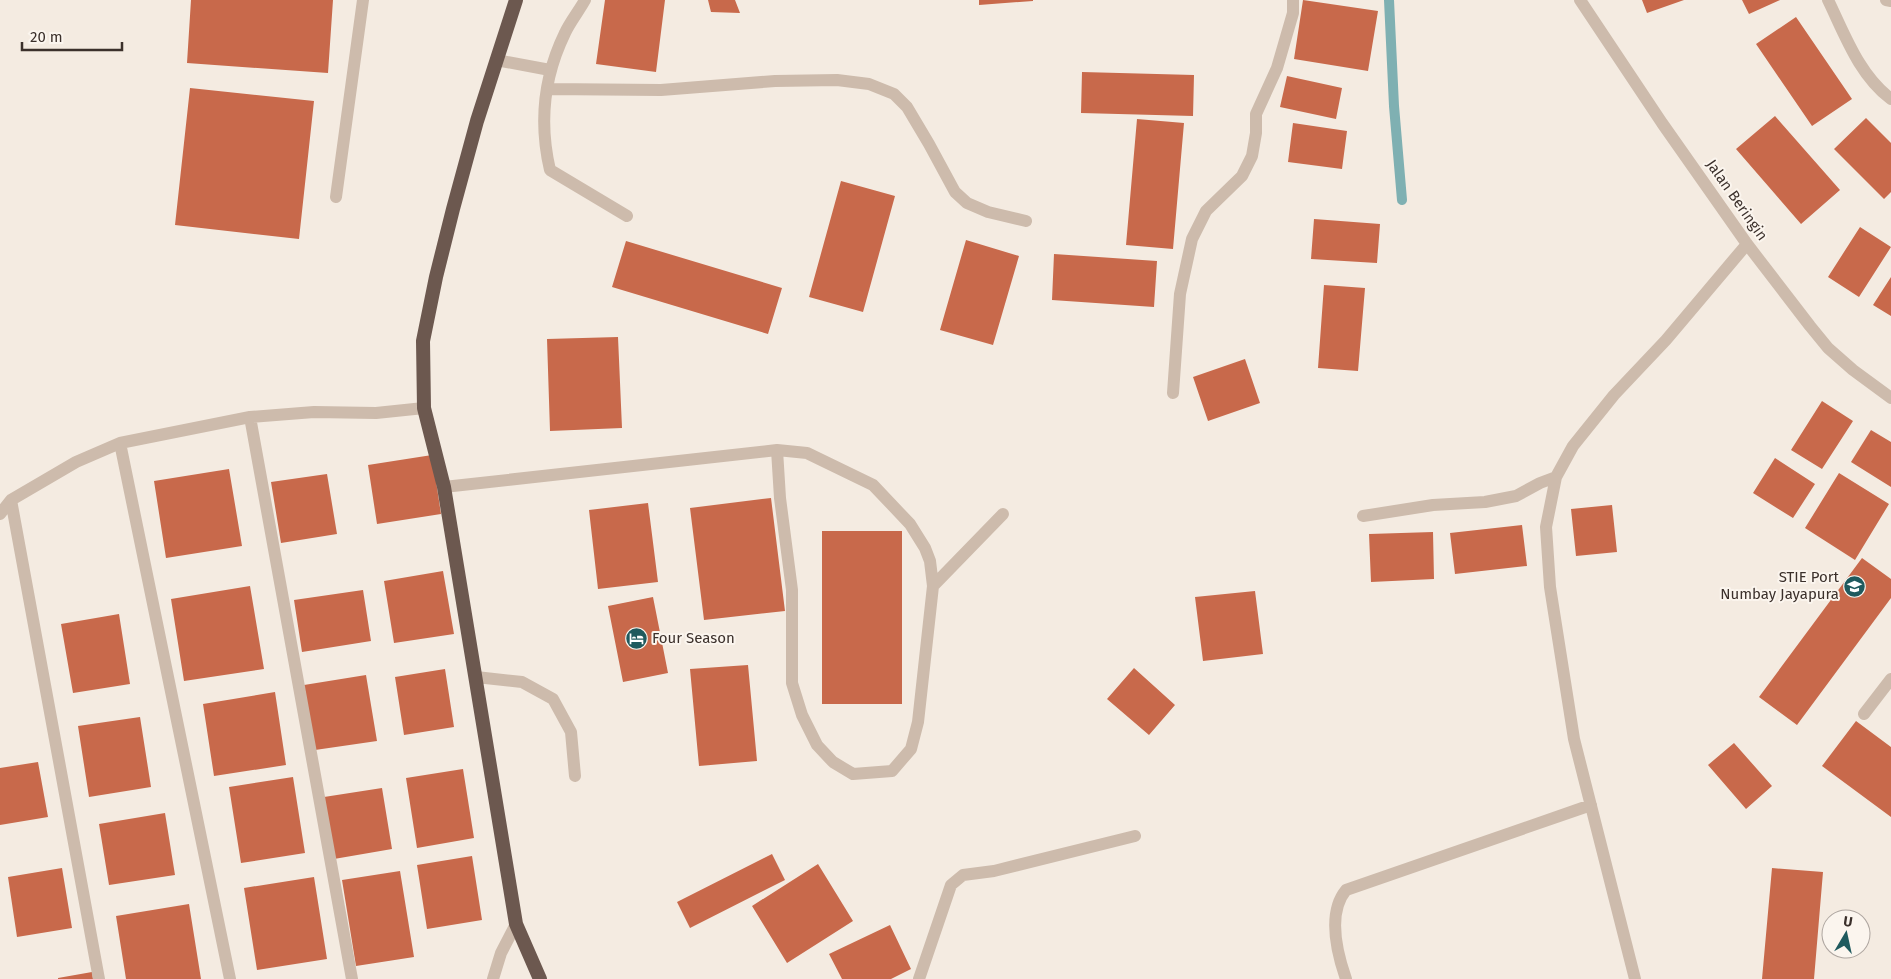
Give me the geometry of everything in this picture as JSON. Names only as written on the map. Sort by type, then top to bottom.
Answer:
[{"type":"highway","points":[[516,0],[477,121],[436,277],[423,341],[424,408],[444,487],[516,924],[540,979]]},
{"type":"street","points":[[336,196],[363,0]]},
{"type":"street","points":[[586,0],[565,32],[550,70],[544,118],[544,146],[550,170],[627,216]]},
{"type":"street","points":[[1173,393],[1180,294],[1192,239],[1206,211],[1242,176],[1252,156],[1256,133],[1256,114],[1277,68],[1293,13],[1294,0]]},
{"type":"street","name":"Jalan Beringin","points":[[1580,0],[1747,244],[1828,348],[1853,370],[1891,398]]},
{"type":"street","points":[[1828,0],[1863,68],[1877,88],[1891,99]]},
{"type":"street","points":[[1886,0],[1891,1]]},
{"type":"street","points":[[496,60],[550,70]]},
{"type":"street","points":[[547,88],[661,90],[775,81],[836,80],[869,84],[894,94],[907,107],[930,144],[955,192],[967,203],[988,212],[1026,221]]},
{"type":"street","points":[[1635,979],[1574,739],[1550,586],[1546,528],[1556,477],[1573,446],[1614,395],[1666,340],[1747,244]]},
{"type":"street","points":[[0,514],[11,500],[76,462],[120,443],[250,417],[314,412],[376,413],[424,408]]},
{"type":"street","points":[[250,417],[287,630],[352,979]]},
{"type":"street","points":[[120,443],[230,979]]},
{"type":"street","points":[[444,487],[777,450],[807,453],[873,485],[910,524],[926,548],[930,561],[933,586],[918,722],[911,749],[892,771],[853,774],[833,762],[817,745],[802,715],[792,683],[792,590],[781,506],[777,450]]},
{"type":"street","points":[[1363,516],[1433,505],[1485,502],[1516,496],[1540,482],[1556,477]]},
{"type":"street","points":[[11,500],[99,979]]},
{"type":"street","points":[[933,586],[1003,514]]},
{"type":"street","points":[[476,677],[522,682],[553,699],[571,732],[575,776]]},
{"type":"street","points":[[1864,714],[1891,679]]},
{"type":"street","points":[[1346,979],[1342,969],[1334,918],[1339,898],[1346,890],[1591,805]]},
{"type":"street","points":[[919,979],[951,885],[963,875],[994,871],[1135,836]]},
{"type":"street","points":[[493,979],[500,953],[516,924]]},
{"type":"building","points":[[191,0],[333,0],[328,73],[187,63]]},
{"type":"building","points":[[605,0],[665,0],[656,72],[596,64]]},
{"type":"building","points":[[708,0],[735,0],[740,13],[711,12]]},
{"type":"building","points":[[979,0],[1033,0],[1033,1],[979,5]]},
{"type":"building","points":[[1303,0],[1378,11],[1368,71],[1294,59]]},
{"type":"building","points":[[1642,0],[1684,0],[1647,13]]},
{"type":"building","points":[[1742,0],[1780,0],[1749,14]]},
{"type":"building","points":[[1796,17],[1852,99],[1812,126],[1756,44]]},
{"type":"building","points":[[1082,72],[1194,75],[1193,116],[1081,113]]},
{"type":"building","points":[[1287,76],[1342,88],[1336,119],[1280,107]]},
{"type":"building","points":[[190,88],[314,101],[299,239],[175,225]]},
{"type":"building","points":[[1775,116],[1840,190],[1801,224],[1736,149]]},
{"type":"building","points":[[1866,118],[1891,143],[1891,192],[1884,199],[1834,149]]},
{"type":"building","points":[[1137,119],[1184,123],[1173,249],[1126,245]]},
{"type":"building","points":[[1293,123],[1347,131],[1342,169],[1288,162]]},
{"type":"building","points":[[841,181],[895,196],[863,312],[809,297]]},
{"type":"building","points":[[1314,219],[1380,224],[1377,263],[1311,259]]},
{"type":"building","points":[[1860,227],[1891,247],[1859,297],[1828,277]]},
{"type":"building","points":[[966,240],[1019,256],[993,345],[940,330]]},
{"type":"building","points":[[626,241],[782,288],[768,334],[612,287]]},
{"type":"building","points":[[1054,254],[1157,261],[1154,307],[1052,300]]},
{"type":"building","points":[[1891,277],[1891,316],[1873,305]]},
{"type":"building","points":[[1324,285],[1365,288],[1358,371],[1318,368]]},
{"type":"building","points":[[618,337],[622,428],[550,431],[547,339]]},
{"type":"building","points":[[1245,359],[1260,403],[1208,421],[1193,377]]},
{"type":"building","points":[[1822,401],[1853,421],[1822,469],[1791,450]]},
{"type":"building","points":[[1871,430],[1891,442],[1891,487],[1851,462]]},
{"type":"building","points":[[432,455],[441,514],[377,524],[368,465]]},
{"type":"building","points":[[1775,458],[1815,484],[1793,518],[1753,493]]},
{"type":"building","points":[[229,469],[242,546],[166,558],[154,481]]},
{"type":"building","points":[[1839,473],[1889,504],[1855,560],[1805,528]]},
{"type":"building","points":[[327,474],[337,534],[281,543],[271,482]]},
{"type":"building","points":[[771,498],[785,611],[704,620],[690,508]]},
{"type":"building","points":[[648,503],[658,582],[598,589],[589,510]]},
{"type":"building","points":[[1612,505],[1617,552],[1576,556],[1571,509]]},
{"type":"building","points":[[1522,525],[1527,566],[1455,574],[1450,533]]},
{"type":"building","points":[[822,531],[902,531],[902,704],[822,704]]},
{"type":"building","points":[[1433,532],[1434,579],[1371,582],[1369,534]]},
{"type":"building","points":[[1862,558],[1891,579],[1891,598],[1797,725],[1759,697]]},
{"type":"building","points":[[443,571],[454,634],[394,643],[384,581]]},
{"type":"building","points":[[250,586],[264,669],[184,681],[171,599]]},
{"type":"building","points":[[363,590],[371,641],[302,652],[294,600]]},
{"type":"building","points":[[1255,591],[1263,654],[1203,661],[1195,597]]},
{"type":"building","points":[[653,597],[668,673],[623,682],[608,606]]},
{"type":"building","points":[[119,614],[130,684],[73,693],[61,624]]},
{"type":"building","points":[[748,665],[757,761],[699,766],[690,669]]},
{"type":"building","points":[[1134,668],[1175,705],[1149,735],[1107,699]]},
{"type":"building","points":[[445,669],[454,727],[404,735],[395,677]]},
{"type":"building","points":[[366,675],[377,741],[315,750],[304,685]]},
{"type":"building","points":[[275,692],[286,765],[214,776],[203,704]]},
{"type":"building","points":[[140,717],[151,787],[89,797],[78,726]]},
{"type":"building","points":[[1856,721],[1891,747],[1891,817],[1822,766]]},
{"type":"building","points":[[1734,743],[1772,786],[1746,809],[1708,765]]},
{"type":"building","points":[[38,762],[48,817],[0,825],[0,768]]},
{"type":"building","points":[[463,769],[474,838],[417,848],[406,778]]},
{"type":"building","points":[[293,777],[305,853],[241,863],[229,787]]},
{"type":"building","points":[[382,788],[392,849],[334,859],[324,797]]},
{"type":"building","points":[[165,813],[175,875],[109,885],[99,824]]},
{"type":"building","points":[[772,854],[785,880],[690,928],[677,902]]},
{"type":"building","points":[[472,856],[482,920],[427,929],[417,865]]},
{"type":"building","points":[[818,864],[853,921],[787,963],[752,906]]},
{"type":"building","points":[[62,868],[72,928],[17,937],[8,877]]},
{"type":"building","points":[[1772,868],[1823,872],[1814,979],[1762,979]]},
{"type":"building","points":[[400,871],[414,957],[356,966],[342,880]]},
{"type":"building","points":[[314,877],[327,959],[257,970],[244,888]]},
{"type":"building","points":[[189,904],[201,979],[126,979],[116,916]]},
{"type":"building","points":[[890,925],[911,969],[891,979],[842,979],[829,954]]},
{"type":"building","points":[[92,972],[93,979],[58,979],[58,978]]},
{"type":"waterway","points":[[1389,0],[1394,106],[1402,200]]},
{"type":"place","name":"STIE Port Numbay Jayapura","points":[[1855,586]]},
{"type":"place","name":"Four Season","points":[[636,638]]}]
